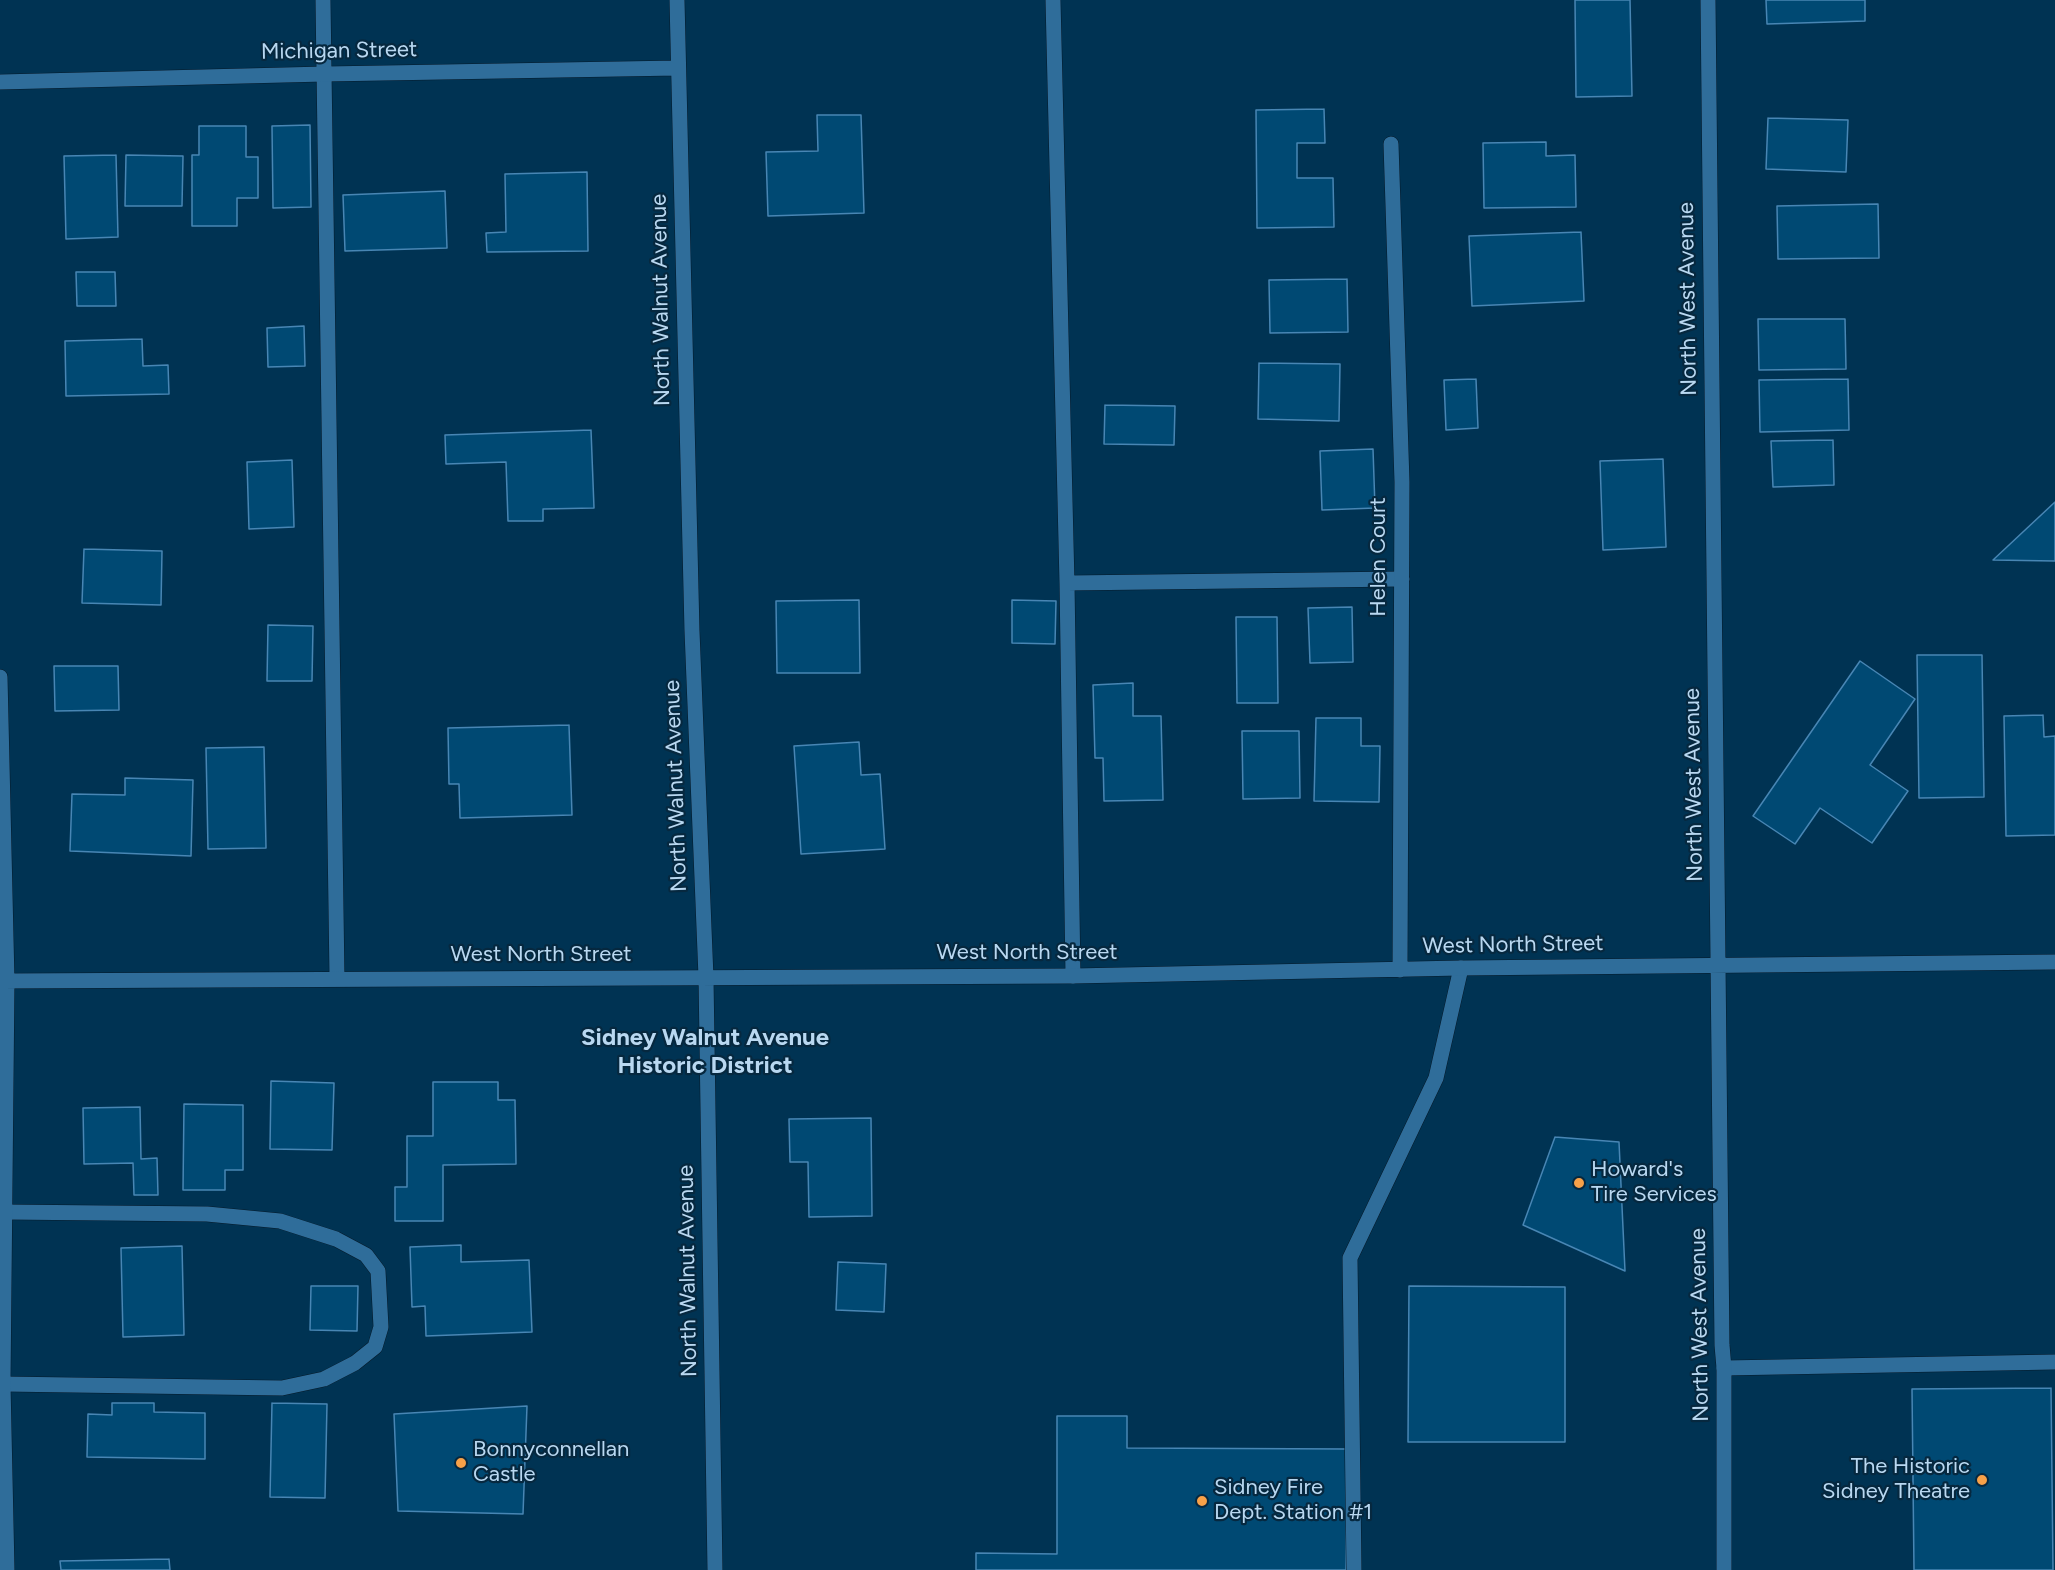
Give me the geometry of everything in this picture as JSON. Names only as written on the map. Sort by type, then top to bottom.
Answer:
[{"type":"street","points":[[323,0],[337,978]]},
{"type":"street","name":"North Walnut Avenue","points":[[677,0],[692,631],[705,977],[715,1570]]},
{"type":"street","points":[[1053,0],[1067,583],[1073,976]]},
{"type":"street","name":"North West Avenue","points":[[1708,0],[1724,1368],[1724,1570]]},
{"type":"street","name":"Michigan Street","points":[[0,82],[678,68]]},
{"type":"street","name":"Helen Court","points":[[1391,144],[1402,482],[1400,970]]},
{"type":"street","points":[[1067,583],[1402,579]]},
{"type":"street","points":[[0,677],[4,981],[3,1384],[7,1570]]},
{"type":"street","name":"West North Street","points":[[4,981],[1073,976],[1461,968],[2055,962]]},
{"type":"street","points":[[1354,1570],[1350,1258],[1436,1078],[1461,968]]},
{"type":"street","points":[[3,1384],[282,1388],[324,1379],[355,1363],[375,1347],[381,1327],[378,1271],[366,1255],[336,1239],[280,1221],[207,1214],[4,1212]]},
{"type":"street","points":[[1724,1368],[2055,1362]]},
{"type":"building","points":[[1575,0],[1630,0],[1632,96],[1576,97]]},
{"type":"building","points":[[1766,0],[1865,0],[1865,21],[1767,24]]},
{"type":"building","points":[[1324,109],[1325,143],[1297,143],[1297,178],[1333,178],[1334,227],[1257,228],[1256,110]]},
{"type":"building","points":[[817,115],[861,115],[864,213],[768,216],[766,152],[818,151]]},
{"type":"building","points":[[1768,118],[1848,120],[1846,172],[1766,169]]},
{"type":"building","points":[[310,125],[311,207],[273,208],[272,126]]},
{"type":"building","points":[[199,126],[246,126],[246,157],[258,157],[258,198],[237,198],[237,226],[192,226],[192,155],[199,155]]},
{"type":"building","points":[[1546,142],[1546,156],[1575,155],[1576,207],[1484,208],[1483,143]]},
{"type":"building","points":[[116,155],[118,237],[66,239],[64,156]]},
{"type":"building","points":[[126,155],[183,156],[182,206],[125,206]]},
{"type":"building","points":[[587,172],[588,251],[487,252],[486,233],[506,232],[505,174]]},
{"type":"building","points":[[445,191],[447,248],[345,251],[343,195]]},
{"type":"building","points":[[1878,204],[1879,258],[1778,259],[1777,206]]},
{"type":"building","points":[[1581,232],[1584,301],[1472,306],[1469,236]]},
{"type":"building","points":[[76,272],[115,272],[116,306],[77,306]]},
{"type":"building","points":[[1347,279],[1348,332],[1270,333],[1269,280]]},
{"type":"building","points":[[1758,319],[1845,319],[1846,369],[1759,370]]},
{"type":"building","points":[[304,326],[305,366],[268,367],[267,328]]},
{"type":"building","points":[[142,339],[143,366],[168,365],[169,394],[66,396],[65,341]]},
{"type":"building","points":[[1259,363],[1340,364],[1339,421],[1258,419]]},
{"type":"building","points":[[1476,379],[1478,428],[1446,430],[1444,380]]},
{"type":"building","points":[[1848,379],[1849,430],[1760,432],[1759,380]]},
{"type":"building","points":[[1105,405],[1175,406],[1174,445],[1104,444]]},
{"type":"building","points":[[591,430],[594,508],[543,509],[543,521],[508,521],[506,462],[446,464],[445,435]]},
{"type":"building","points":[[1833,440],[1834,485],[1773,487],[1771,441]]},
{"type":"building","points":[[1373,449],[1375,508],[1322,510],[1320,451]]},
{"type":"building","points":[[1663,459],[1666,547],[1603,550],[1600,461]]},
{"type":"building","points":[[292,460],[294,527],[249,529],[247,462]]},
{"type":"building","points":[[2055,502],[2055,561],[1993,560]]},
{"type":"building","points":[[84,549],[162,551],[161,605],[82,603]]},
{"type":"building","points":[[859,600],[860,673],[777,673],[776,601]]},
{"type":"building","points":[[1012,600],[1056,601],[1055,644],[1012,643]]},
{"type":"building","points":[[1352,607],[1353,662],[1310,663],[1308,608]]},
{"type":"building","points":[[1236,617],[1277,617],[1278,703],[1237,703]]},
{"type":"building","points":[[268,625],[313,626],[312,681],[267,681]]},
{"type":"building","points":[[1917,655],[1982,655],[1984,797],[1919,798]]},
{"type":"building","points":[[1860,661],[1915,699],[1870,765],[1908,791],[1872,843],[1820,808],[1795,844],[1753,816]]},
{"type":"building","points":[[54,666],[118,666],[119,710],[55,711]]},
{"type":"building","points":[[1133,683],[1133,716],[1161,716],[1163,800],[1104,801],[1103,758],[1095,758],[1093,685]]},
{"type":"building","points":[[2043,715],[2044,737],[2055,736],[2055,835],[2006,836],[2004,716]]},
{"type":"building","points":[[1316,718],[1361,718],[1361,746],[1380,746],[1379,802],[1314,801]]},
{"type":"building","points":[[569,725],[572,815],[460,818],[459,784],[449,784],[448,728]]},
{"type":"building","points":[[1242,731],[1299,731],[1300,798],[1243,799]]},
{"type":"building","points":[[859,742],[861,775],[880,774],[885,849],[801,854],[794,746]]},
{"type":"building","points":[[264,747],[266,848],[208,849],[206,748]]},
{"type":"building","points":[[125,778],[193,780],[191,856],[70,851],[72,794],[125,795]]},
{"type":"building","points":[[271,1081],[334,1083],[332,1150],[270,1149]]},
{"type":"building","points":[[433,1082],[498,1082],[498,1100],[515,1100],[516,1164],[443,1165],[443,1221],[395,1221],[395,1187],[407,1187],[407,1136],[433,1136]]},
{"type":"building","points":[[184,1104],[243,1105],[243,1170],[225,1170],[225,1190],[183,1190]]},
{"type":"building","points":[[140,1107],[141,1159],[157,1158],[158,1195],[134,1195],[133,1163],[84,1164],[83,1108]]},
{"type":"building","points":[[871,1118],[872,1216],[809,1217],[808,1162],[790,1162],[789,1119]]},
{"type":"building","name":"Howard's Tire Services","points":[[1555,1137],[1619,1142],[1625,1271],[1523,1225]]},
{"type":"building","points":[[461,1245],[461,1262],[529,1260],[532,1332],[426,1336],[425,1306],[412,1307],[410,1247]]},
{"type":"building","points":[[182,1246],[184,1335],[123,1337],[121,1248]]},
{"type":"building","points":[[838,1262],[886,1264],[884,1312],[836,1310]]},
{"type":"building","points":[[311,1286],[358,1286],[357,1331],[310,1330]]},
{"type":"building","points":[[1409,1286],[1565,1287],[1565,1442],[1408,1442]]},
{"type":"building","name":"The Historic Sidney Theatre","points":[[2051,1388],[2053,1570],[1914,1570],[1912,1389]]},
{"type":"building","points":[[112,1403],[154,1403],[154,1412],[205,1413],[205,1459],[87,1457],[88,1414],[112,1415]]},
{"type":"building","points":[[272,1403],[327,1404],[325,1498],[270,1497]]},
{"type":"building","name":"Bonnyconnellan Castle","points":[[527,1406],[523,1514],[398,1511],[394,1414]]},
{"type":"building","name":"Sidney Fire Dept. Station #1","points":[[1057,1416],[1127,1416],[1127,1448],[1347,1449],[1346,1570],[976,1570],[976,1553],[1057,1554]]},
{"type":"building","points":[[169,1559],[170,1570],[61,1570],[60,1561]]},
{"type":"place","name":"Howard's Tire Services","points":[[1579,1183]]},
{"type":"place","name":"Bonnyconnellan Castle","points":[[461,1463]]},
{"type":"place","name":"The Historic Sidney Theatre","points":[[1982,1480]]},
{"type":"place","name":"Sidney Fire Dept. Station #1","points":[[1202,1501]]},
{"type":"district","name":"Sidney Walnut Avenue Historic District","points":[[705,1052]]}]
